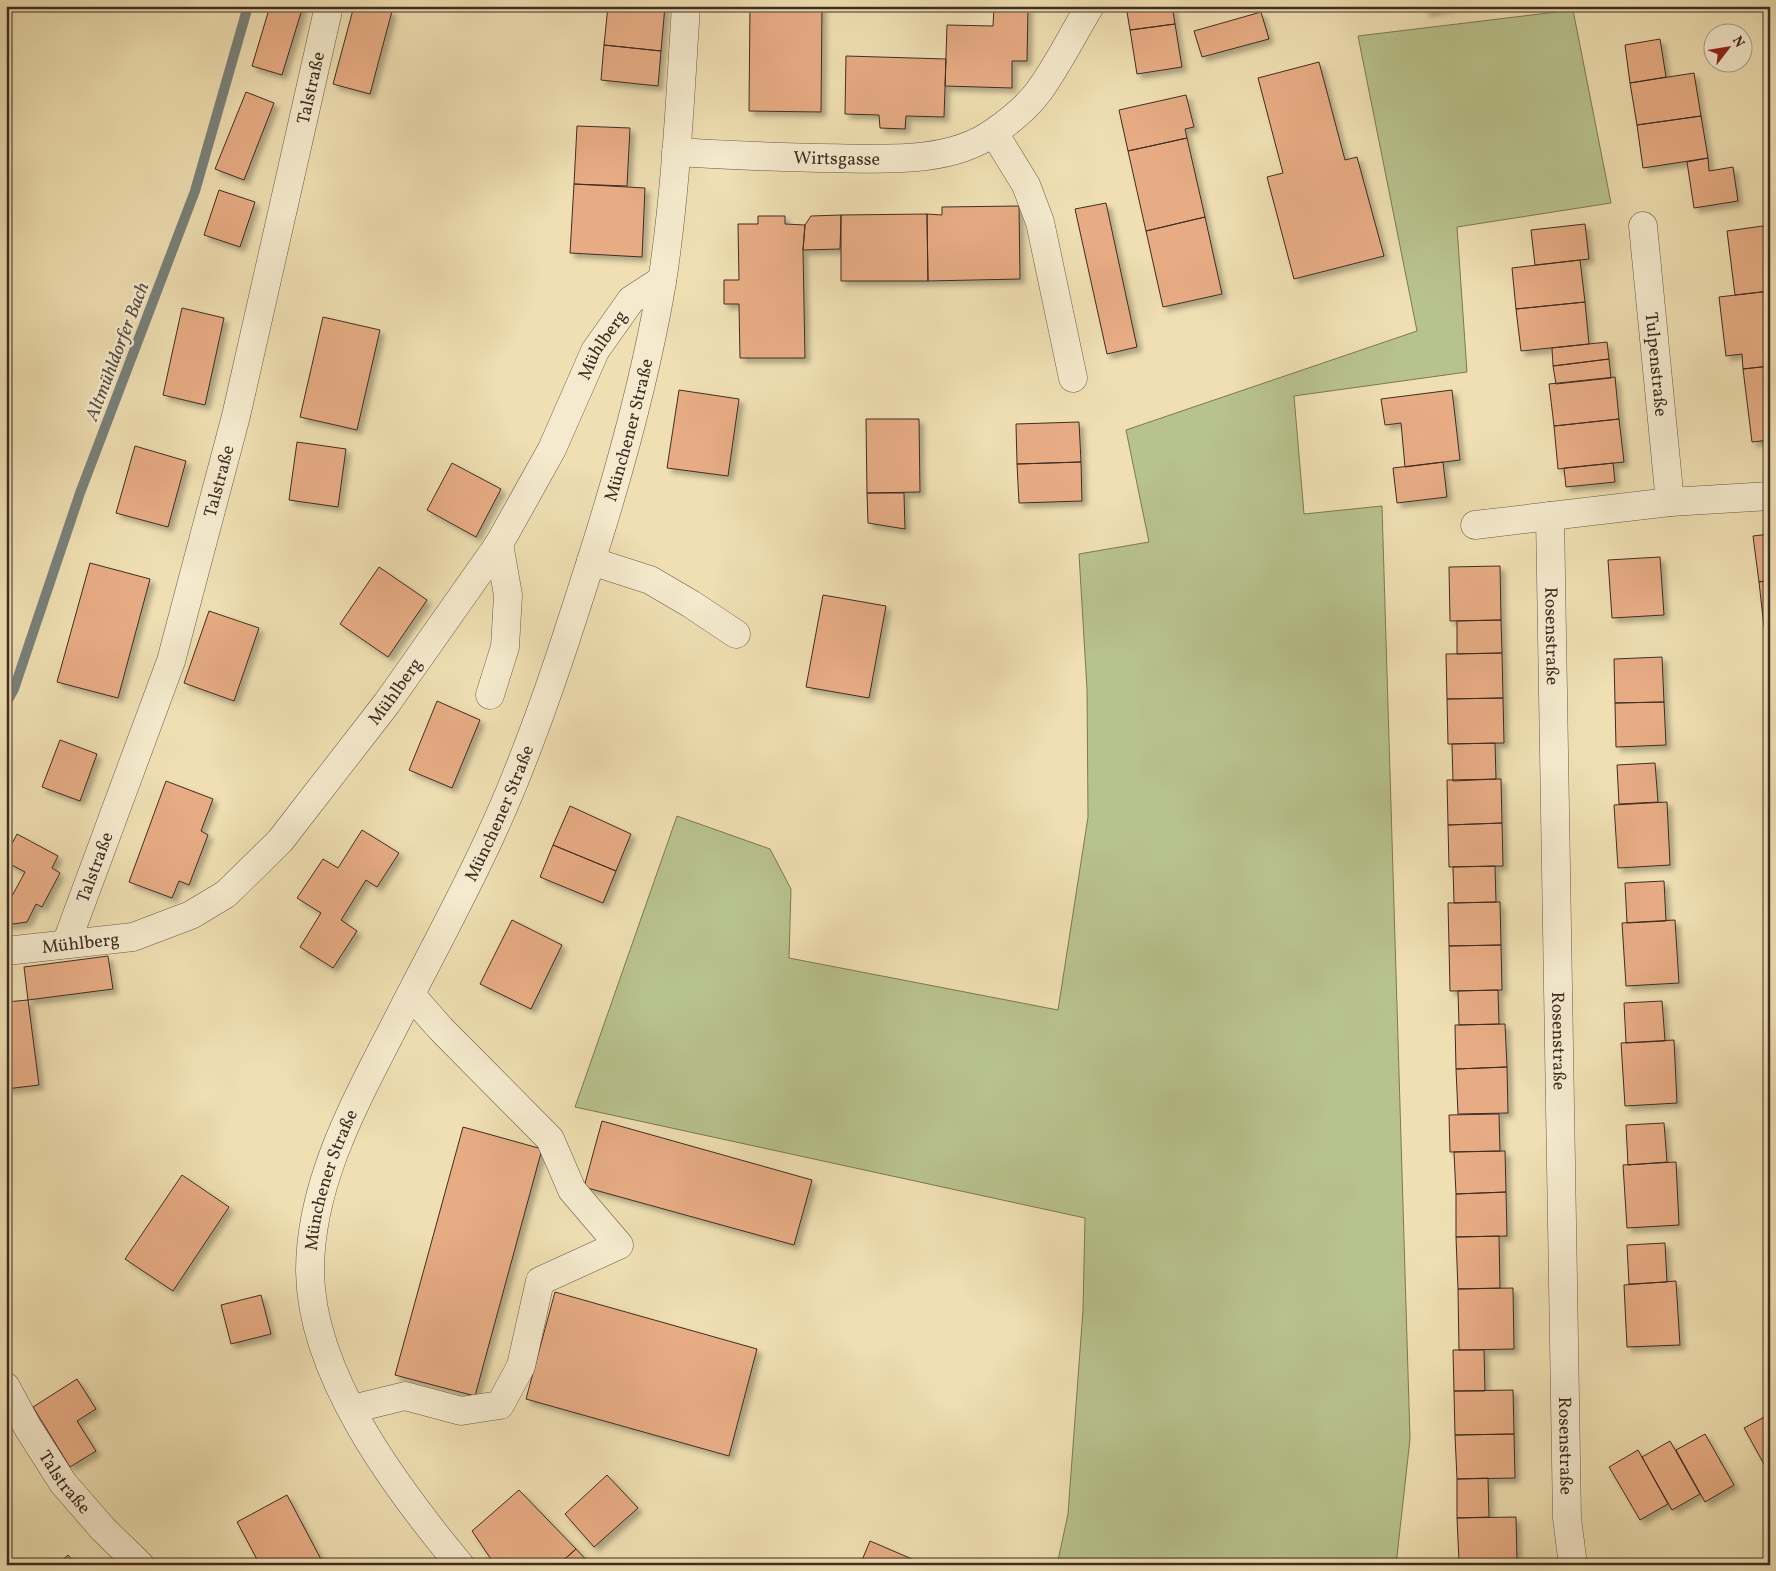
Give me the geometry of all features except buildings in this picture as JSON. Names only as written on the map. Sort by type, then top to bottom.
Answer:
[{"type":"street","name":"Talstraße","points":[[66,944],[171,661],[236,416],[329,6]]},
{"type":"street","name":"Münchener Straße","points":[[460,1565],[428,1526],[382,1463],[334,1374],[321,1337],[312,1298],[310,1271],[316,1212],[333,1157],[353,1107],[479,861],[520,768],[562,655],[615,484],[642,384],[662,280],[673,193],[686,6]]},
{"type":"street","name":"Wirtsgasse","points":[[676,152],[736,156],[893,159],[935,155],[969,146],[994,132],[1038,92],[1090,6]]},
{"type":"street","points":[[994,132],[1026,185],[1040,222],[1073,378]]},
{"type":"street","name":"Tulpenstraße","points":[[1643,226],[1670,502]]},
{"type":"street","name":"Mühlberg","points":[[6,951],[133,937],[191,915],[226,894],[280,841],[387,704],[499,544],[552,449],[595,351],[631,300],[662,280]]},
{"type":"street","points":[[1475,525],[1670,502],[1770,496]]},
{"type":"street","name":"Rosenstraße","points":[[1550,516],[1567,1508],[1573,1565]]},
{"type":"street","points":[[490,695],[505,647],[508,596],[499,544]]},
{"type":"street","points":[[591,561],[650,580],[736,634]]},
{"type":"street","points":[[352,1409],[405,1396],[461,1411],[500,1406],[521,1366],[540,1281],[619,1245],[572,1190],[550,1139],[441,1029],[411,995]]},
{"type":"street","name":"Talstraße","points":[[6,1388],[28,1428],[63,1482],[103,1529],[140,1565]]},
{"type":"green space","points":[[1573,10],[1611,203],[1457,227],[1467,372],[1294,396],[1304,514],[1382,506],[1410,1439],[1396,1565],[1057,1565],[1068,1514],[1083,1310],[1085,1218],[575,1107],[677,816],[770,849],[791,889],[789,958],[1058,1010],[1088,817],[1087,689],[1079,554],[1149,542],[1126,430],[1417,331],[1358,36]]},
{"type":"waterway","name":"Altmühldorfer Bach","points":[[6,704],[14,689],[80,493],[195,191],[248,6]]}]
